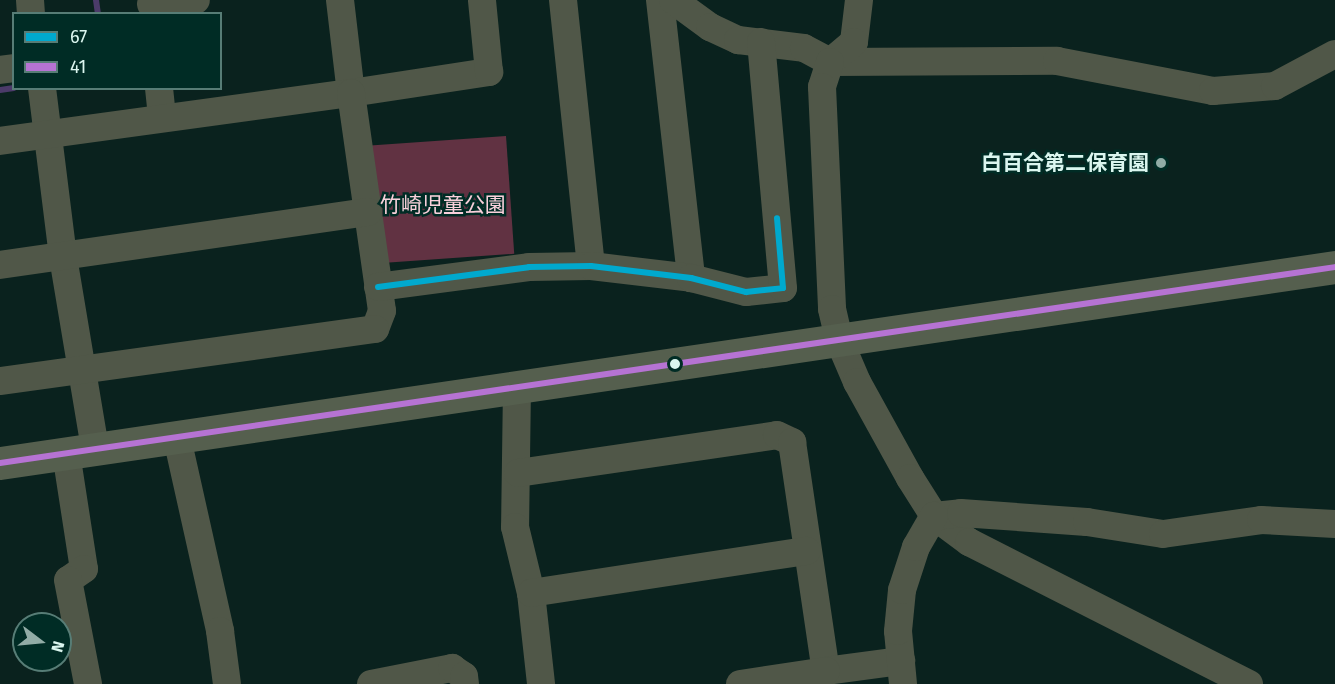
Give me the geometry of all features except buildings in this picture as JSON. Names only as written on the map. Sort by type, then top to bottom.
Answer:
[{"type":"main road","points":[[0,463],[1335,267]]},
{"type":"street","points":[[151,6],[196,0]]},
{"type":"street","points":[[0,381],[375,329],[382,311],[340,0]]},
{"type":"street","points":[[0,141],[162,116],[351,93],[489,72],[482,0]]},
{"type":"street","points":[[563,0],[591,266]]},
{"type":"street","points":[[859,0],[854,42],[830,62],[824,77],[823,98],[832,309],[839,340],[857,382],[934,516],[991,555],[1249,684]]},
{"type":"street","points":[[677,3],[691,278]]},
{"type":"street","points":[[677,3],[724,34],[804,48],[830,62],[1057,61],[1213,91],[1275,86],[1335,54]]},
{"type":"street","points":[[378,287],[529,267],[591,266],[691,278],[746,292],[783,288],[760,42]]},
{"type":"street","points":[[42,90],[80,370],[84,569],[68,580],[88,684]]},
{"type":"street","points":[[159,90],[162,116]]},
{"type":"street","points":[[0,265],[368,212]]},
{"type":"street","points":[[517,387],[518,473],[515,527],[531,593],[541,684]]},
{"type":"street","points":[[518,473],[777,435],[792,442],[826,671]]},
{"type":"street","points":[[177,438],[220,631],[227,684]]},
{"type":"street","points":[[934,516],[961,513],[1087,522],[1163,534],[1261,520],[1335,524]]},
{"type":"street","points":[[755,683],[826,671],[902,672],[898,631],[902,590],[916,547],[934,516]]},
{"type":"street","points":[[531,593],[807,551]]},
{"type":"street","points":[[371,684],[452,668],[464,676],[465,684]]},
{"type":"green space","name":"竹崎児童公園","points":[[506,136],[514,254],[379,263],[370,145]]},
{"type":"waterway","points":[[96,0],[98,12]]},
{"type":"waterway","points":[[0,90],[12,88]]},
{"type":"transit line","name":"67","points":[[378,287],[529,267],[591,266],[691,278],[746,292],[783,288],[777,218]]},
{"type":"transit line","name":"41","points":[[0,463],[1335,267]]},
{"type":"place","name":"白百合第二保育園","points":[[1161,163]]}]
